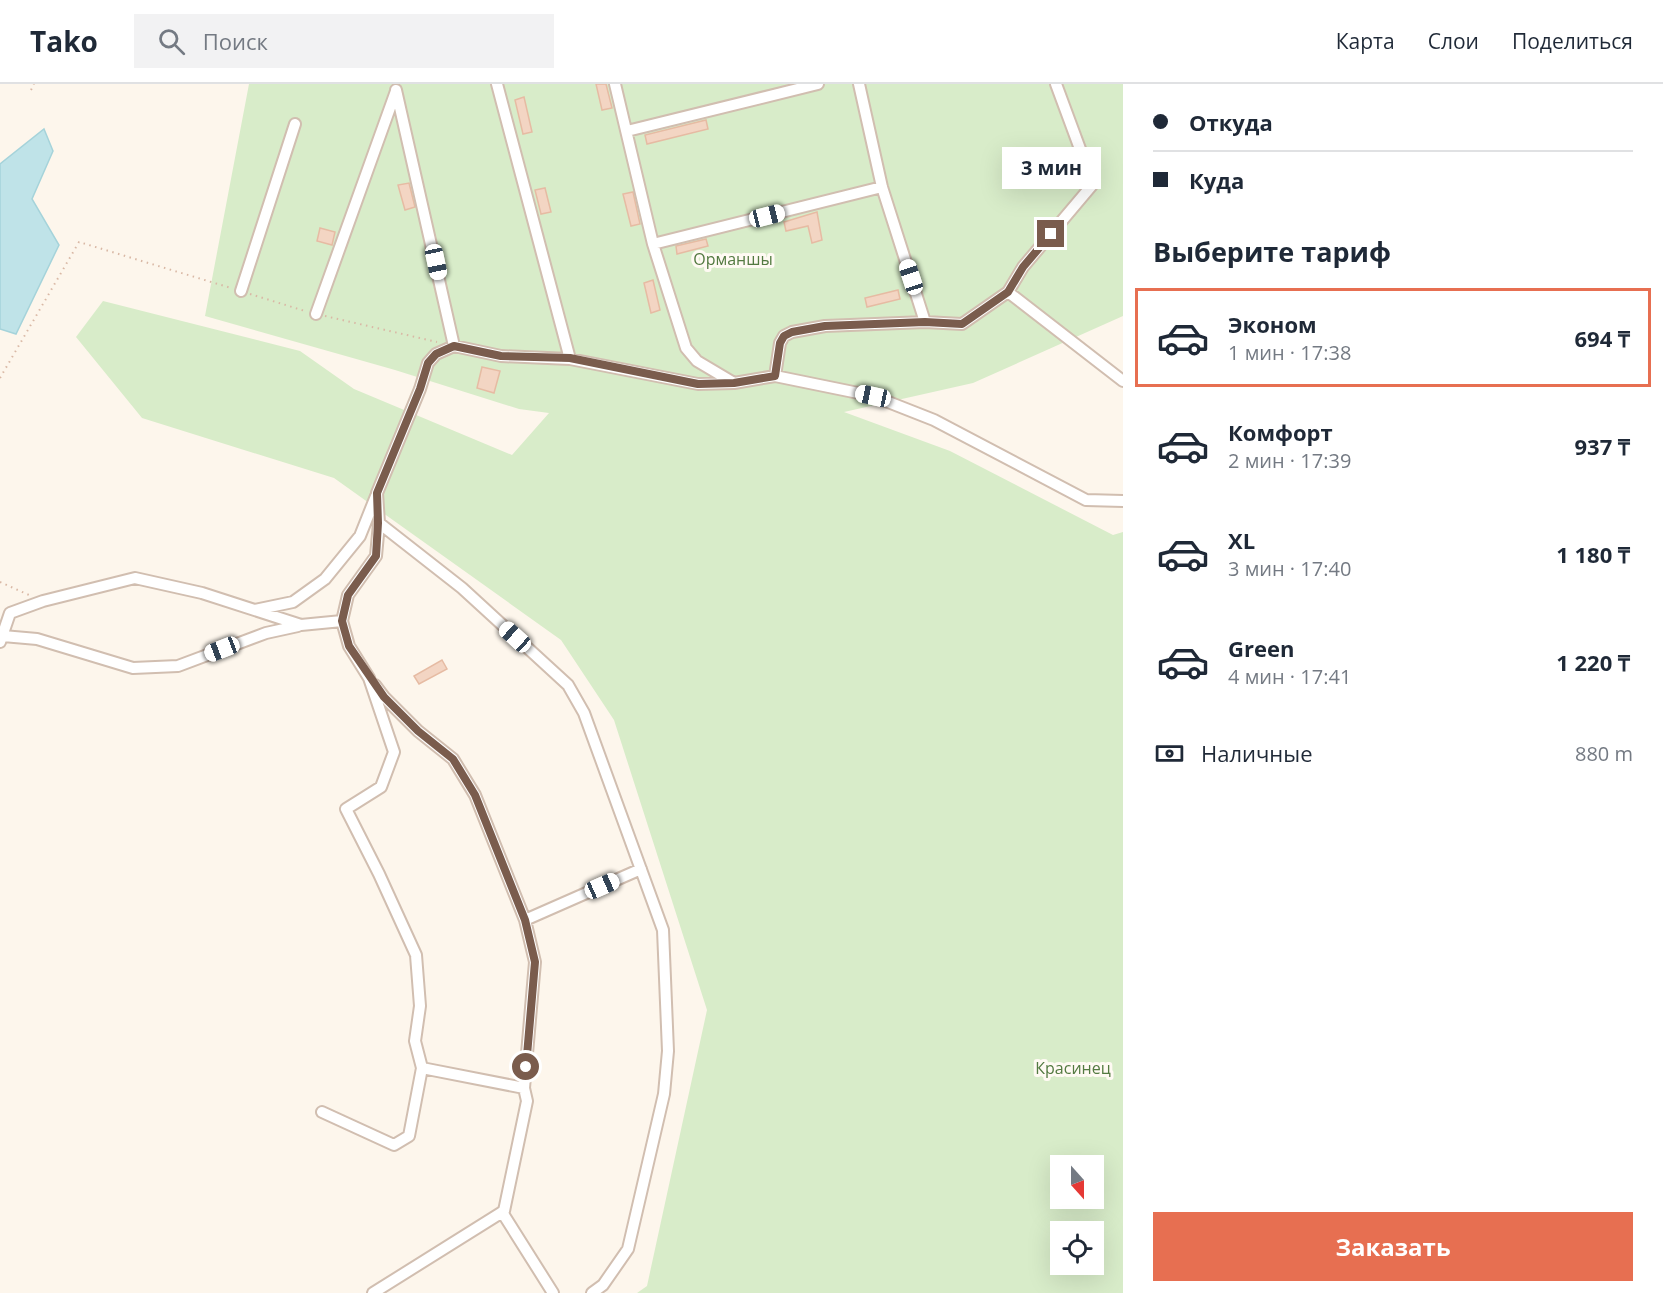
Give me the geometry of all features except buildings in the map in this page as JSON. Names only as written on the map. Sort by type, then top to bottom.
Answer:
[{"type":"street","points":[[497,84],[570,358]]},
{"type":"street","points":[[615,84],[653,244],[686,348],[697,361],[734,383]]},
{"type":"street","points":[[627,131],[818,84]]},
{"type":"street","points":[[858,84],[882,187],[925,322]]},
{"type":"street","points":[[775,376],[780,343],[784,336],[792,332],[825,326],[925,322],[962,324],[1008,292],[1023,267],[1093,184],[1056,84]]},
{"type":"street","points":[[396,87],[454,346]]},
{"type":"street","points":[[316,315],[396,87]]},
{"type":"street","points":[[241,291],[295,124]]},
{"type":"street","points":[[653,244],[882,187]]},
{"type":"street","points":[[1008,292],[1123,381]]},
{"type":"street","points":[[254,610],[293,602],[326,579],[360,536],[420,389],[428,363],[436,354],[454,346],[501,356],[570,358],[698,384],[734,383],[775,376],[873,396],[934,420],[1086,500],[1123,501]]},
{"type":"street","points":[[377,493],[376,556],[348,595],[342,621],[349,646],[384,697],[418,731],[453,759],[475,795],[525,920],[535,962],[524,1088],[527,1101],[502,1212],[553,1293]]},
{"type":"street","points":[[378,523],[462,588],[568,685],[584,712],[663,930],[668,1051],[664,1094],[628,1249],[603,1285],[592,1293]]},
{"type":"street","points":[[301,625],[202,593],[135,578],[43,601],[10,613],[1,639],[37,639],[134,668],[178,666],[266,633],[301,625],[342,621]]},
{"type":"street","points":[[322,1112],[394,1145],[409,1136],[422,1068],[415,1041],[420,1006],[416,955],[346,809],[381,787],[394,753],[369,678]]},
{"type":"street","points":[[525,920],[641,869]]},
{"type":"street","points":[[422,1068],[524,1088]]},
{"type":"street","points":[[373,1293],[502,1212]]},
{"type":"path","points":[[31,90],[34,84]]},
{"type":"path","points":[[0,378],[79,242],[316,315],[454,346]]},
{"type":"path","points":[[0,582],[43,601]]},
{"type":"green space","points":[[249,84],[1123,84],[1123,316],[973,383],[844,412],[950,451],[1113,535],[1123,532],[1123,1293],[637,1293],[647,1286],[707,1010],[614,720],[561,640],[334,478],[142,418],[76,337],[103,301],[300,351],[354,389],[512,455],[549,413],[519,409],[395,370],[205,316]]},
{"type":"water","points":[[44,129],[53,151],[32,199],[59,245],[16,334],[0,329],[0,164]]},
{"type":"route","points":[[526,1067],[535,962],[525,920],[475,795],[453,759],[418,731],[384,697],[369,678],[349,646],[342,621],[348,595],[376,556],[377,493],[420,389],[428,363],[436,354],[454,346],[501,356],[570,358],[698,384],[734,383],[775,376],[780,343],[784,336],[792,332],[825,326],[925,322],[962,324],[1008,292],[1023,267],[1051,234]]},
{"type":"park label","name":"Орманшы","points":[[733,259]]},
{"type":"park label","name":"Красинец","points":[[1073,1068]]}]
